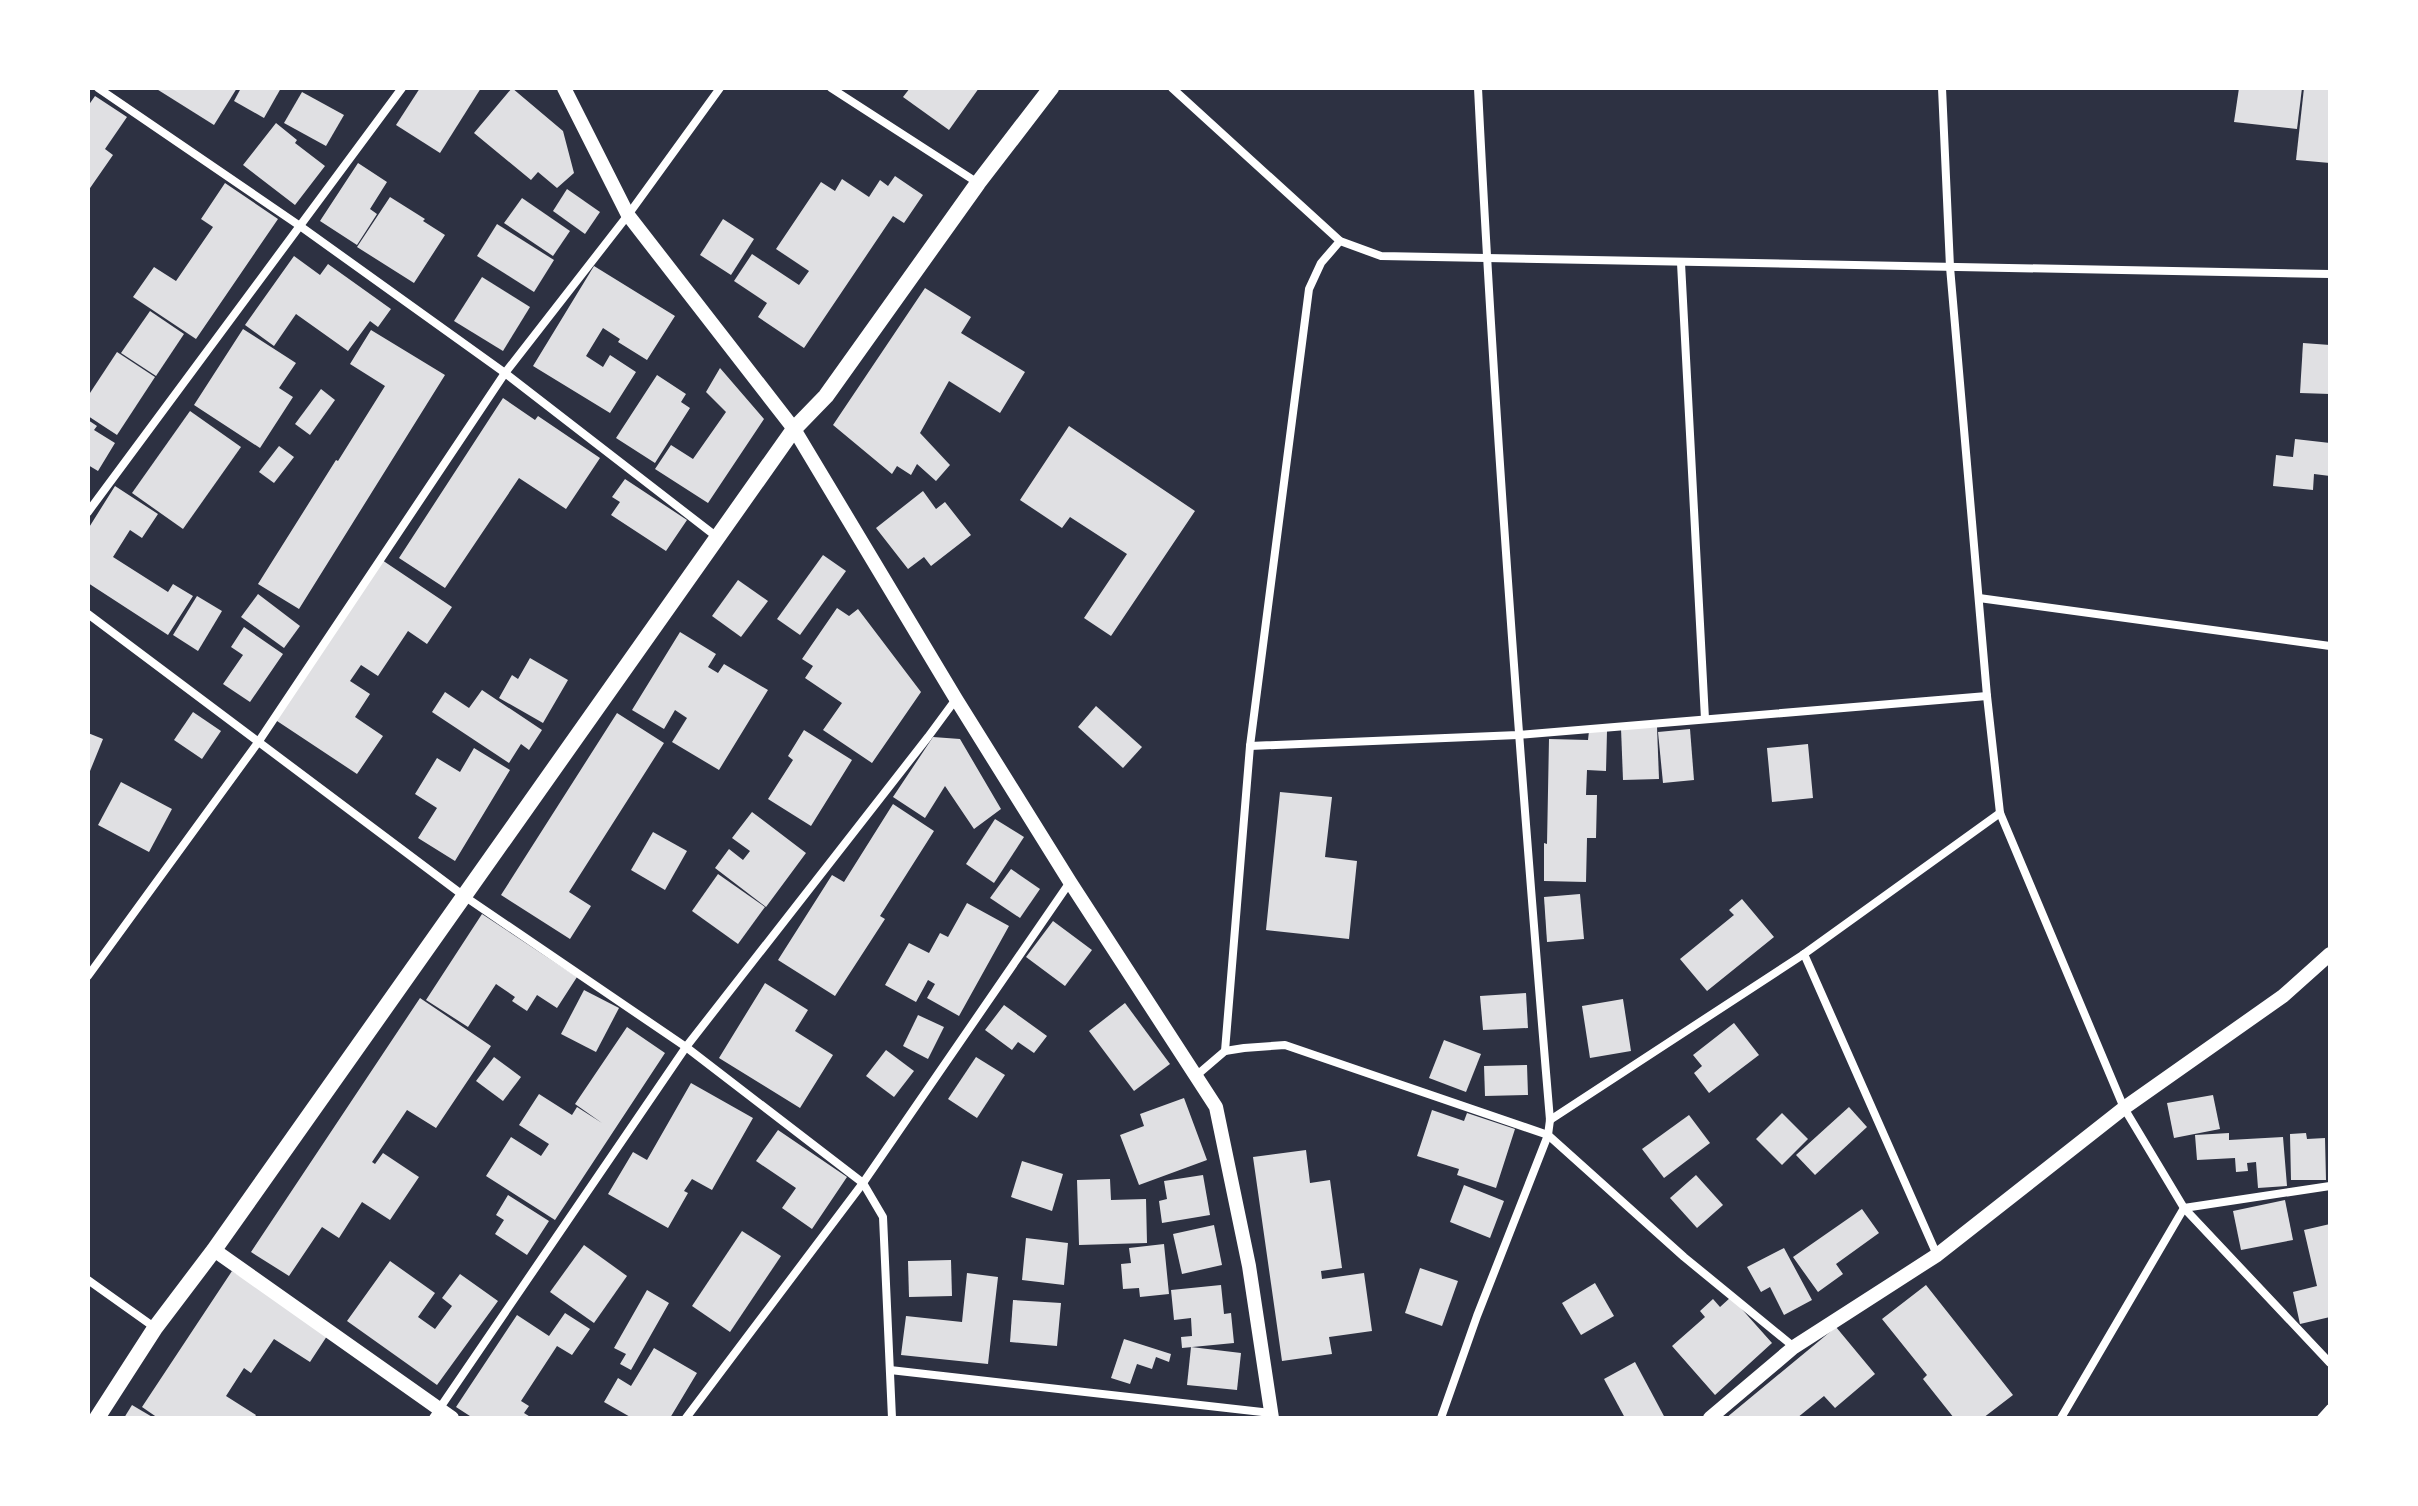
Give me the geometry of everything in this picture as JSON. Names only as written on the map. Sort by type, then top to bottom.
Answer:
[{"type":"main road","points":[[97,1418],[155,1328],[214,1250],[794,429],[826,396],[978,183],[1051,88]]},
{"type":"street","points":[[98,88],[300,226],[505,373],[718,538]]},
{"type":"street","points":[[88,512],[402,88]]},
{"type":"street","points":[[564,88],[628,215],[794,429],[956,699],[1216,1107],[1249,1266],[1272,1416],[890,1370]]},
{"type":"street","points":[[88,976],[259,741],[505,373],[628,215],[720,88]]},
{"type":"street","points":[[831,88],[978,183]]},
{"type":"street","points":[[1172,88],[1340,241],[1381,256],[2330,274]]},
{"type":"street","points":[[1441,1418],[1548,1135],[1550,1120],[1518,735],[1478,88]]},
{"type":"street","points":[[1942,88],[1950,267],[2000,813],[2124,1108],[2184,1208],[2330,1363]]},
{"type":"street","points":[[1225,1051],[1250,746],[1309,289],[1321,263],[1340,241]]},
{"type":"street","points":[[1681,263],[1705,719]]},
{"type":"street","points":[[1979,598],[2330,646]]},
{"type":"street","points":[[88,614],[464,896],[686,1047],[863,1183],[883,1217],[892,1418]]},
{"type":"street","points":[[1250,746],[1518,735],[1987,696]]},
{"type":"street","points":[[436,1413],[686,1047],[956,699]]},
{"type":"street","points":[[1550,1120],[1804,954],[2000,813]]},
{"type":"street","points":[[686,1418],[863,1183],[1070,882]]},
{"type":"street","points":[[1804,954],[1937,1255]]},
{"type":"street","points":[[1710,1418],[1794,1347],[1937,1255],[2124,1108],[2283,996],[2330,954]]},
{"type":"street","points":[[1197,1075],[1225,1051],[1285,1045],[1548,1135],[1684,1257],[1794,1347]]},
{"type":"street","points":[[2184,1208],[2330,1186]]},
{"type":"street","points":[[2061,1418],[2184,1208]]},
{"type":"street","points":[[214,1250],[436,1413],[452,1418]]},
{"type":"street","points":[[88,1280],[155,1328]]},
{"type":"street","points":[[2321,1418],[2330,1408]]},
{"type":"building","points":[[155,88],[237,88],[214,125]]},
{"type":"building","points":[[241,88],[281,88],[264,118],[234,101]]},
{"type":"building","points":[[420,88],[481,88],[440,153],[396,125]]},
{"type":"building","points":[[512,88],[563,131],[574,173],[557,188],[538,172],[531,180],[474,133]]},
{"type":"building","points":[[910,88],[979,88],[949,130],[903,97]]},
{"type":"building","points":[[2239,88],[2302,88],[2297,129],[2234,122]]},
{"type":"building","points":[[2304,88],[2330,88],[2330,163],[2296,160]]},
{"type":"building","points":[[302,92],[344,115],[326,146],[284,123]]},
{"type":"building","points":[[95,96],[127,117],[105,149],[113,155],[88,191],[88,106]]},
{"type":"building","points":[[276,123],[297,140],[295,143],[325,166],[295,205],[243,165]]},
{"type":"building","points":[[358,163],[387,182],[370,209],[377,214],[357,245],[320,221]]},
{"type":"building","points":[[895,176],[923,195],[904,223],[893,216],[804,348],[758,317],[767,303],[734,281],[752,254],[799,285],[809,271],[776,249],[821,182],[835,191],[842,179],[869,197],[880,180],[888,186]]},
{"type":"building","points":[[225,183],[278,219],[196,339],[133,297],[154,267],[176,281],[213,227],[201,219]]},
{"type":"building","points":[[567,189],[600,212],[585,234],[553,211]]},
{"type":"building","points":[[390,197],[445,235],[414,283],[357,247]]},
{"type":"building","points":[[522,198],[570,231],[553,256],[504,223]]},
{"type":"building","points":[[723,219],[754,239],[731,275],[700,255]]},
{"type":"building","points":[[497,224],[554,260],[534,292],[477,256]]},
{"type":"building","points":[[294,256],[320,275],[328,264],[391,309],[378,327],[370,321],[348,351],[296,314],[274,346],[245,325]]},
{"type":"building","points":[[594,266],[675,316],[647,360],[618,342],[620,339],[603,328],[586,356],[603,367],[610,355],[636,372],[610,413],[533,366]]},
{"type":"building","points":[[482,277],[530,307],[503,351],[454,321]]},
{"type":"building","points":[[925,288],[971,317],[961,333],[1025,372],[1000,413],[949,381],[920,433],[950,465],[936,481],[917,464],[911,475],[897,466],[892,474],[833,425]]},
{"type":"building","points":[[150,311],[184,334],[156,376],[121,353]]},
{"type":"building","points":[[243,329],[296,363],[279,388],[293,397],[260,448],[194,405]]},
{"type":"building","points":[[371,330],[445,375],[299,609],[258,584],[385,386],[350,364]]},
{"type":"building","points":[[2303,343],[2330,345],[2330,394],[2300,393]]},
{"type":"building","points":[[117,352],[155,377],[117,435],[88,416],[88,396]]},
{"type":"building","points":[[720,368],[764,419],[708,503],[655,469],[671,445],[693,459],[726,412],[706,392]]},
{"type":"building","points":[[657,375],[686,394],[681,402],[690,408],[655,463],[616,438]]},
{"type":"building","points":[[321,389],[335,400],[310,435],[295,424]]},
{"type":"building","points":[[503,398],[535,420],[538,416],[600,458],[566,509],[519,478],[445,588],[399,558]]},
{"type":"building","points":[[190,411],[241,447],[183,529],[132,493]]},
{"type":"building","points":[[88,420],[97,426],[94,430],[115,443],[98,471],[88,465]]},
{"type":"building","points":[[1069,426],[1195,511],[1111,636],[1084,618],[1127,554],[1070,517],[1062,528],[1020,500]]},
{"type":"building","points":[[2295,439],[2330,443],[2330,476],[2314,474],[2313,490],[2273,486],[2276,455],[2293,457]]},
{"type":"building","points":[[279,446],[294,457],[274,483],[259,472]]},
{"type":"building","points":[[625,479],[687,520],[666,551],[611,515],[620,502],[612,497]]},
{"type":"building","points":[[115,486],[158,514],[142,538],[130,530],[113,557],[168,592],[173,584],[193,596],[168,635],[88,583],[88,529]]},
{"type":"building","points":[[923,491],[936,509],[945,502],[971,535],[931,566],[924,557],[908,569],[876,528]]},
{"type":"building","points":[[823,555],[846,571],[800,635],[777,619]]},
{"type":"building","points":[[382,560],[452,607],[427,644],[408,631],[378,676],[361,665],[350,681],[370,694],[355,717],[383,736],[357,774],[274,719]]},
{"type":"building","points":[[738,580],[768,601],[741,637],[712,616]]},
{"type":"building","points":[[258,594],[300,626],[284,648],[241,617]]},
{"type":"building","points":[[197,596],[222,611],[198,651],[173,635]]},
{"type":"building","points":[[837,608],[849,616],[858,609],[921,692],[872,763],[823,730],[842,703],[805,678],[813,666],[802,659]]},
{"type":"building","points":[[244,627],[283,654],[250,702],[223,684],[243,655],[231,647]]},
{"type":"building","points":[[680,632],[716,654],[708,667],[718,673],[724,664],[768,690],[719,770],[672,742],[687,718],[675,710],[664,729],[632,710]]},
{"type":"building","points":[[530,658],[568,680],[543,723],[499,698],[512,675],[518,679]]},
{"type":"building","points":[[482,690],[542,730],[529,750],[521,744],[509,763],[432,712],[445,692],[469,708]]},
{"type":"building","points":[[1096,706],[1142,747],[1123,768],[1078,727]]},
{"type":"building","points":[[193,712],[221,731],[202,759],[174,740]]},
{"type":"building","points":[[617,713],[664,743],[569,892],[591,906],[570,939],[501,895]]},
{"type":"building","points":[[1657,727],[1659,779],[1623,780],[1621,728]]},
{"type":"building","points":[[1690,729],[1694,780],[1663,783],[1658,732]]},
{"type":"building","points":[[804,730],[852,760],[811,826],[768,799],[793,760],[788,756]]},
{"type":"building","points":[[1589,731],[1607,731],[1606,771],[1587,770],[1586,795],[1597,795],[1596,838],[1587,838],[1586,882],[1544,881],[1549,739],[1588,740]]},
{"type":"building","points":[[88,733],[103,739],[88,776]]},
{"type":"building","points":[[933,737],[960,739],[1001,809],[974,829],[945,786],[925,818],[893,797]]},
{"type":"building","points":[[1808,744],[1813,798],[1772,802],[1767,748]]},
{"type":"building","points":[[474,748],[510,770],[455,861],[418,838],[437,808],[415,794],[437,758],[460,772]]},
{"type":"building","points":[[121,782],[172,809],[149,852],[98,825]]},
{"type":"building","points":[[1280,792],[1332,797],[1325,857],[1357,861],[1349,939],[1266,930]]},
{"type":"building","points":[[893,804],[934,831],[880,916],[885,919],[835,996],[778,960],[832,875],[844,882]]},
{"type":"building","points":[[752,812],[806,853],[766,907],[715,868],[729,849],[743,860],[750,851],[732,838]]},
{"type":"building","points":[[995,819],[1024,837],[994,883],[966,864]]},
{"type":"building","points":[[653,832],[687,851],[665,890],[631,870]]},
{"type":"building","points":[[1011,869],[1040,889],[1020,918],[990,898]]},
{"type":"building","points":[[718,874],[765,907],[738,944],[692,911]]},
{"type":"building","points":[[1580,894],[1584,939],[1547,942],[1544,897]]},
{"type":"building","points":[[1742,899],[1774,937],[1707,991],[1680,959],[1734,915],[1729,910]]},
{"type":"building","points":[[967,903],[1009,926],[959,1016],[927,998],[935,984],[928,980],[916,1002],[885,985],[909,943],[929,953],[940,933],[948,937]]},
{"type":"building","points":[[482,914],[577,977],[557,1008],[537,995],[527,1011],[512,1001],[515,997],[496,984],[468,1027],[426,1000]]},
{"type":"building","points":[[1053,921],[1092,950],[1065,986],[1026,957]]},
{"type":"building","points":[[765,983],[808,1010],[795,1031],[833,1055],[800,1108],[719,1058]]},
{"type":"building","points":[[584,990],[619,1008],[596,1052],[561,1034]]},
{"type":"building","points":[[1526,993],[1528,1028],[1483,1030],[1480,996]]},
{"type":"building","points":[[420,998],[491,1046],[436,1128],[407,1110],[372,1162],[375,1164],[383,1153],[419,1177],[390,1220],[362,1202],[339,1238],[322,1227],[289,1276],[251,1252]]},
{"type":"building","points":[[1623,999],[1631,1051],[1590,1058],[1582,1006]]},
{"type":"building","points":[[1125,1003],[1170,1064],[1134,1091],[1089,1031]]},
{"type":"building","points":[[1004,1005],[1047,1036],[1034,1053],[1018,1042],[1012,1050],[985,1030]]},
{"type":"building","points":[[918,1015],[944,1027],[928,1059],[903,1046]]},
{"type":"building","points":[[1734,1023],[1759,1055],[1709,1093],[1694,1073],[1702,1066],[1693,1055]]},
{"type":"building","points":[[627,1027],[665,1053],[555,1220],[486,1176],[511,1137],[541,1156],[549,1144],[519,1125],[539,1094],[572,1115],[577,1107],[602,1123],[575,1104]]},
{"type":"building","points":[[1444,1040],[1481,1054],[1466,1092],[1429,1078]]},
{"type":"building","points":[[886,1050],[914,1071],[894,1097],[866,1076]]},
{"type":"building","points":[[494,1057],[521,1077],[503,1101],[476,1081]]},
{"type":"building","points":[[976,1057],[1005,1075],[977,1118],[948,1099]]},
{"type":"building","points":[[1527,1065],[1528,1095],[1485,1096],[1484,1066]]},
{"type":"building","points":[[691,1083],[753,1118],[712,1190],[692,1179],[684,1191],[688,1193],[668,1228],[608,1194],[633,1152],[647,1160]]},
{"type":"building","points":[[2213,1095],[2220,1129],[2174,1138],[2167,1103]]},
{"type":"building","points":[[1184,1098],[1207,1160],[1139,1185],[1120,1135],[1144,1126],[1140,1114]]},
{"type":"building","points":[[1849,1107],[1867,1127],[1815,1175],[1796,1155]]},
{"type":"building","points":[[1432,1110],[1464,1121],[1467,1113],[1515,1129],[1496,1188],[1457,1175],[1459,1169],[1417,1156]]},
{"type":"building","points":[[1782,1113],[1808,1139],[1782,1165],[1756,1139]]},
{"type":"building","points":[[1689,1115],[1710,1143],[1664,1178],[1642,1149]]},
{"type":"building","points":[[778,1130],[847,1177],[812,1229],[782,1208],[796,1188],[756,1161]]},
{"type":"building","points":[[2229,1133],[2229,1140],[2283,1137],[2287,1186],[2258,1188],[2256,1162],[2247,1163],[2248,1171],[2236,1172],[2235,1158],[2197,1160],[2195,1135]]},
{"type":"building","points":[[2306,1133],[2307,1139],[2325,1138],[2326,1180],[2291,1180],[2290,1134]]},
{"type":"building","points":[[1306,1150],[1310,1183],[1330,1180],[1342,1268],[1321,1271],[1322,1279],[1364,1273],[1372,1331],[1329,1337],[1332,1354],[1282,1361],[1253,1157]]},
{"type":"building","points":[[1022,1161],[1063,1174],[1052,1211],[1011,1197]]},
{"type":"building","points":[[1203,1175],[1210,1215],[1162,1223],[1159,1201],[1167,1199],[1164,1181]]},
{"type":"building","points":[[1696,1175],[1723,1205],[1697,1228],[1670,1198]]},
{"type":"building","points":[[1110,1179],[1111,1200],[1146,1199],[1147,1243],[1079,1245],[1077,1180]]},
{"type":"building","points":[[1464,1185],[1504,1201],[1490,1238],[1450,1222]]},
{"type":"building","points":[[508,1195],[549,1221],[527,1255],[495,1234],[504,1220],[496,1215]]},
{"type":"building","points":[[2285,1200],[2293,1240],[2241,1250],[2233,1211]]},
{"type":"building","points":[[1862,1209],[1879,1233],[1836,1264],[1843,1274],[1818,1292],[1793,1257]]},
{"type":"building","points":[[2330,1224],[2330,1317],[2300,1324],[2293,1292],[2317,1286],[2304,1230]]},
{"type":"building","points":[[1214,1225],[1222,1265],[1182,1274],[1173,1234]]},
{"type":"building","points":[[742,1231],[781,1256],[730,1332],[692,1306]]},
{"type":"building","points":[[1026,1238],[1068,1243],[1064,1285],[1022,1280]]},
{"type":"building","points":[[1164,1244],[1169,1294],[1140,1297],[1139,1288],[1123,1289],[1121,1264],[1131,1263],[1129,1248]]},
{"type":"building","points":[[584,1245],[627,1276],[594,1323],[550,1292]]},
{"type":"building","points":[[1784,1248],[1812,1300],[1784,1315],[1770,1287],[1761,1292],[1747,1267]]},
{"type":"building","points":[[951,1260],[952,1296],[909,1297],[908,1261]]},
{"type":"building","points":[[390,1261],[435,1293],[418,1317],[435,1329],[452,1306],[442,1298],[460,1274],[498,1301],[437,1385],[347,1321]]},
{"type":"building","points":[[1420,1268],[1458,1281],[1442,1326],[1405,1313]]},
{"type":"building","points":[[232,1271],[329,1333],[310,1362],[274,1339],[251,1373],[244,1368],[226,1396],[256,1415],[254,1418],[158,1418],[142,1407]]},
{"type":"building","points":[[967,1273],[998,1277],[988,1364],[901,1355],[906,1316],[962,1322]]},
{"type":"building","points":[[1595,1283],[1614,1316],[1581,1335],[1562,1303]]},
{"type":"building","points":[[1221,1285],[1224,1314],[1231,1313],[1234,1343],[1182,1348],[1181,1337],[1192,1336],[1191,1318],[1174,1320],[1171,1290]]},
{"type":"building","points":[[1926,1285],[2013,1395],[1983,1418],[1954,1418],[1923,1379],[1927,1375],[1882,1319]]},
{"type":"building","points":[[647,1290],[669,1303],[631,1370],[620,1364],[626,1354],[614,1348]]},
{"type":"building","points":[[1731,1297],[1772,1343],[1715,1395],[1672,1346],[1705,1317],[1700,1311],[1713,1299],[1720,1307]]},
{"type":"building","points":[[1013,1300],[1061,1303],[1057,1346],[1010,1342]]},
{"type":"building","points":[[565,1313],[590,1329],[572,1355],[557,1346],[521,1401],[529,1406],[524,1413],[532,1418],[473,1418],[456,1407],[517,1315],[549,1336]]},
{"type":"building","points":[[1836,1327],[1875,1374],[1835,1408],[1824,1396],[1797,1418],[1726,1418]]},
{"type":"building","points":[[1124,1339],[1171,1354],[1169,1362],[1156,1357],[1152,1369],[1137,1364],[1130,1384],[1111,1378]]},
{"type":"building","points":[[1191,1347],[1241,1353],[1237,1390],[1187,1385]]},
{"type":"building","points":[[654,1348],[697,1373],[670,1418],[632,1418],[604,1402],[618,1378],[631,1386]]},
{"type":"building","points":[[1635,1362],[1665,1418],[1625,1418],[1604,1379]]},
{"type":"building","points":[[132,1405],[154,1418],[124,1418]]}]
